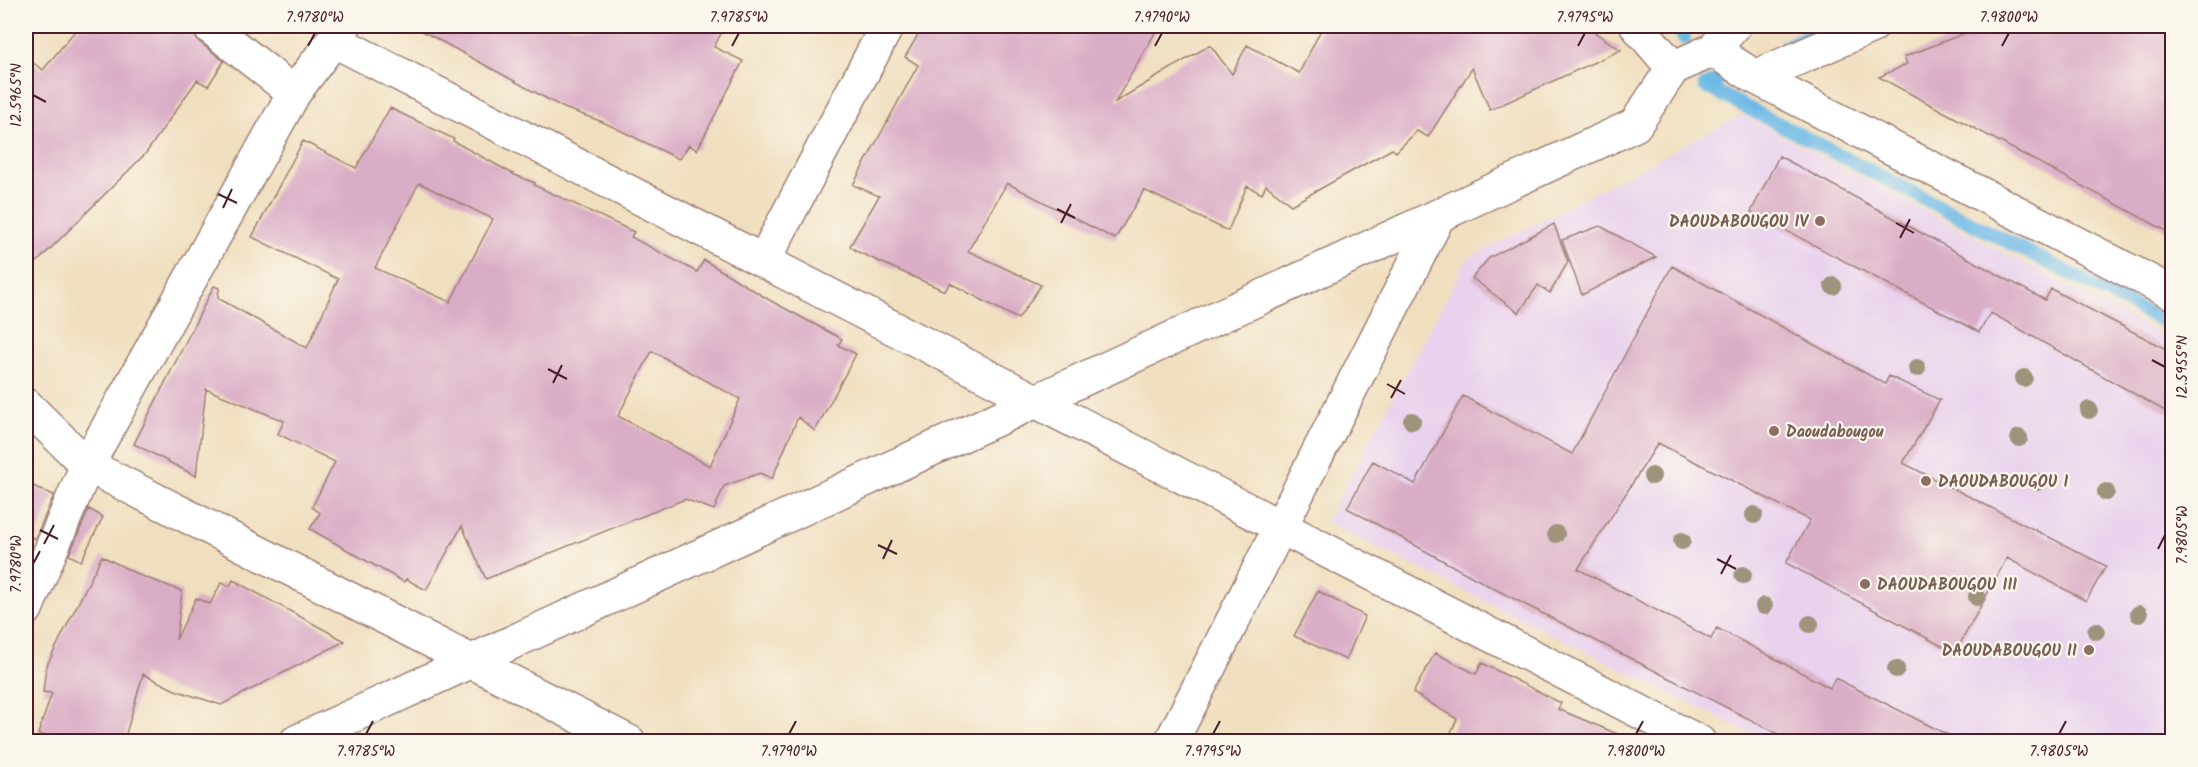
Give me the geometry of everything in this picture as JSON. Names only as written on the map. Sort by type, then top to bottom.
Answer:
[{"type":"street","points":[[209,26],[294,93]]},
{"type":"street","points":[[764,260],[887,26]]},
{"type":"street","points":[[1637,26],[1673,68]]},
{"type":"street","points":[[296,741],[1438,217],[1635,124],[1673,68],[1713,50],[1734,26]]},
{"type":"street","points":[[1755,77],[1872,26]]},
{"type":"street","points":[[26,609],[87,465],[294,93],[338,33],[764,260],[1699,741]]},
{"type":"street","points":[[1713,50],[1755,77],[2172,293]]},
{"type":"street","points":[[1171,741],[1438,217]]},
{"type":"street","points":[[26,405],[87,465],[621,740]]},
{"type":"shaded area","name":"Daoudabougou","points":[[1742,115],[2172,340],[2172,741],[1766,741],[1326,522],[1467,259]]},
{"type":"building","points":[[79,26],[191,26],[197,40],[224,61],[208,86],[197,80],[146,153],[26,273],[26,58],[43,70]]},
{"type":"building","points":[[413,26],[725,26],[714,47],[743,61],[697,150],[689,145],[679,159],[603,122],[564,108]]},
{"type":"building","points":[[923,26],[1159,26],[1115,102],[1210,45],[1232,74],[1247,45],[1299,73],[1323,26],[1585,26],[1621,50],[1490,110],[1472,68],[1428,137],[1417,131],[1396,152],[1392,149],[1291,205],[1266,185],[1262,194],[1247,186],[1228,231],[1144,190],[1115,239],[1007,183],[968,251],[1041,285],[1018,319],[950,283],[945,291],[858,252],[850,246],[879,196],[853,185],[918,65],[905,57]]},
{"type":"building","points":[[1983,26],[2172,26],[2172,234],[1879,77],[1907,64],[1904,57]]},
{"type":"building","points":[[390,108],[454,139],[453,141],[515,175],[535,183],[534,185],[634,232],[631,237],[697,272],[704,260],[771,301],[842,339],[838,345],[856,354],[815,431],[798,417],[772,479],[760,473],[724,486],[714,510],[685,499],[486,579],[462,526],[426,590],[406,579],[404,582],[310,529],[320,513],[312,507],[335,462],[278,434],[284,421],[206,389],[196,476],[134,444],[214,286],[219,288],[218,298],[307,348],[338,279],[252,237],[303,141],[356,168]],"holes":[[[419,183],[493,219],[450,302],[375,268]],[[652,351],[740,399],[710,466],[618,416]]]},
{"type":"building","points":[[1779,156],[2045,300],[2051,289],[2172,352],[2172,415],[1991,313],[1979,332],[1751,212]]},
{"type":"building","points":[[1554,224],[1568,262],[1550,293],[1538,285],[1519,313],[1472,278],[1489,258]]},
{"type":"building","points":[[1600,226],[1656,257],[1582,295],[1562,240]]},
{"type":"building","points":[[1672,266],[1885,384],[1889,376],[1940,400],[1903,463],[2106,566],[2086,601],[2007,558],[1955,653],[1786,563],[1810,520],[1658,443],[1578,569],[1711,639],[1717,628],[1830,688],[1835,678],[1960,741],[1792,741],[1491,587],[1347,508],[1373,461],[1415,484],[1463,396],[1572,454]]},
{"type":"building","points":[[26,483],[54,495],[35,539],[26,534]]},
{"type":"building","points":[[89,509],[103,517],[81,561],[69,555]]},
{"type":"building","points":[[102,556],[139,575],[182,591],[176,640],[196,598],[210,604],[221,583],[230,586],[233,580],[345,641],[221,705],[175,690],[143,674],[124,741],[63,741],[38,734],[52,693],[43,692],[46,667]]},
{"type":"building","points":[[1318,591],[1365,616],[1346,660],[1294,636]]},
{"type":"building","points":[[1435,653],[1476,674],[1482,663],[1561,703],[1558,709],[1634,741],[1447,741],[1457,719],[1413,693]]},
{"type":"waterway","points":[[1678,26],[1684,38]]},
{"type":"waterway","points":[[1785,47],[1829,26]]},
{"type":"waterway","points":[[1705,86],[1741,68]]},
{"type":"waterway","points":[[1705,86],[2172,326]]},
{"type":"place","name":"DAOUDABOUGOU IV","points":[[1820,221]]},
{"type":"place","name":"Daoudabougou","points":[[1774,431]]},
{"type":"place","name":"DAOUDABOUGOU I","points":[[1926,481]]},
{"type":"place","name":"DAOUDABOUGOU III","points":[[1865,584]]},
{"type":"place","name":"DAOUDABOUGOU II","points":[[2089,650]]}]
